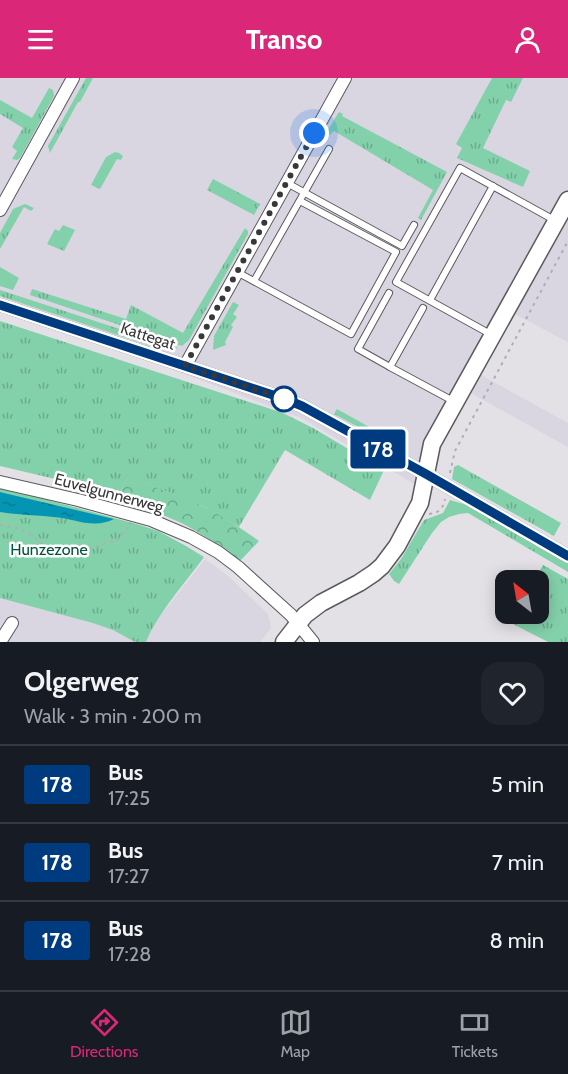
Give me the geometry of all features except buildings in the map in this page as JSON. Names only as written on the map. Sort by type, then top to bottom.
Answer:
[{"type":"street","points":[[0,210],[73,78]]},
{"type":"street","points":[[185,366],[345,78]]},
{"type":"street","points":[[284,642],[305,615],[359,583],[382,566],[397,546],[417,510],[432,444],[568,200]]},
{"type":"street","name":"Kattegat","points":[[0,305],[302,406],[568,556]]},
{"type":"street","name":"Euvelgunnerweg","points":[[0,482],[151,519],[180,531],[218,552],[238,567],[291,615],[313,642]]},
{"type":"street","points":[[0,642],[12,622]]},
{"type":"lane","points":[[254,281],[329,149]]},
{"type":"lane","points":[[493,335],[396,282],[460,168],[557,221]]},
{"type":"lane","points":[[287,183],[402,246],[414,225]]},
{"type":"lane","points":[[430,300],[493,186]]},
{"type":"lane","points":[[237,272],[351,334],[396,252],[300,201]]},
{"type":"lane","points":[[389,293],[358,349],[455,402]]},
{"type":"lane","points":[[390,367],[423,308]]},
{"type":"path","points":[[426,515],[438,513],[442,507],[454,451],[568,241]]},
{"type":"path","points":[[0,525],[17,528],[54,552],[68,555],[116,541],[128,527],[134,515]]},
{"type":"shaded area","points":[[0,78],[568,78],[568,342],[507,310],[472,370],[568,423],[568,447],[462,388],[423,489],[301,418],[0,305]]},
{"type":"shaded area","points":[[205,559],[228,576],[268,614],[271,628],[260,642],[140,642]]},
{"type":"shaded area","points":[[0,592],[95,620],[140,642],[0,642]]},
{"type":"green space","points":[[86,78],[93,78],[50,153],[48,146]]},
{"type":"green space","points":[[492,78],[523,78],[511,102],[506,100],[483,148],[530,171],[523,187],[457,158],[462,148],[456,144]]},
{"type":"green space","points":[[49,88],[53,90],[54,96],[20,158],[12,159],[17,151],[12,147],[23,128],[0,114],[0,100],[32,118]]},
{"type":"green space","points":[[339,112],[343,114],[342,116],[447,172],[421,220],[418,218],[433,190],[334,131],[330,135],[326,133]]},
{"type":"green space","points":[[115,152],[123,156],[121,160],[117,159],[100,189],[91,185],[106,157]]},
{"type":"green space","points":[[213,179],[260,204],[254,215],[207,190]]},
{"type":"green space","points":[[25,204],[34,208],[31,211],[24,207],[0,249],[0,233],[13,209]]},
{"type":"green space","points":[[63,225],[75,230],[64,251],[47,244],[55,229],[59,231]]},
{"type":"green space","points":[[245,228],[248,234],[189,340],[182,346],[30,295],[32,289],[126,319],[131,305],[183,333]]},
{"type":"green space","points":[[0,267],[19,278],[13,290],[0,286]]},
{"type":"green space","points":[[0,290],[178,348],[169,350],[154,347],[0,296]]},
{"type":"green space","points":[[233,302],[239,305],[233,314],[237,317],[231,325],[233,327],[225,342],[226,345],[213,350],[214,336]]},
{"type":"green space","points":[[0,321],[283,413],[384,470],[370,500],[285,450],[239,527],[202,506],[128,478],[119,494],[0,466]]},
{"type":"green space","points":[[337,409],[407,448],[396,447],[334,414]]},
{"type":"green space","points":[[458,465],[561,523],[554,536],[452,479],[454,467]]},
{"type":"green space","points":[[128,477],[202,506],[259,541],[239,562],[207,538],[177,521],[116,501]]},
{"type":"green space","name":"Hunzezone","points":[[0,487],[158,531],[204,557],[165,609],[146,642],[135,642],[113,630],[93,623],[0,598]]},
{"type":"green space","points":[[450,500],[467,505],[568,563],[568,572],[468,513],[449,517],[441,522],[399,584],[394,581],[389,574],[401,559],[424,520],[443,513]]},
{"type":"green space","points":[[543,565],[568,579],[568,642],[548,642],[513,624],[549,624],[549,570],[540,570]]},
{"type":"water","points":[[0,492],[114,519],[91,523],[0,512]]},
{"type":"bus line","name":"178","points":[[0,305],[302,406],[568,556]]},
{"type":"route","points":[[284,399],[185,366],[314,133]]}]
